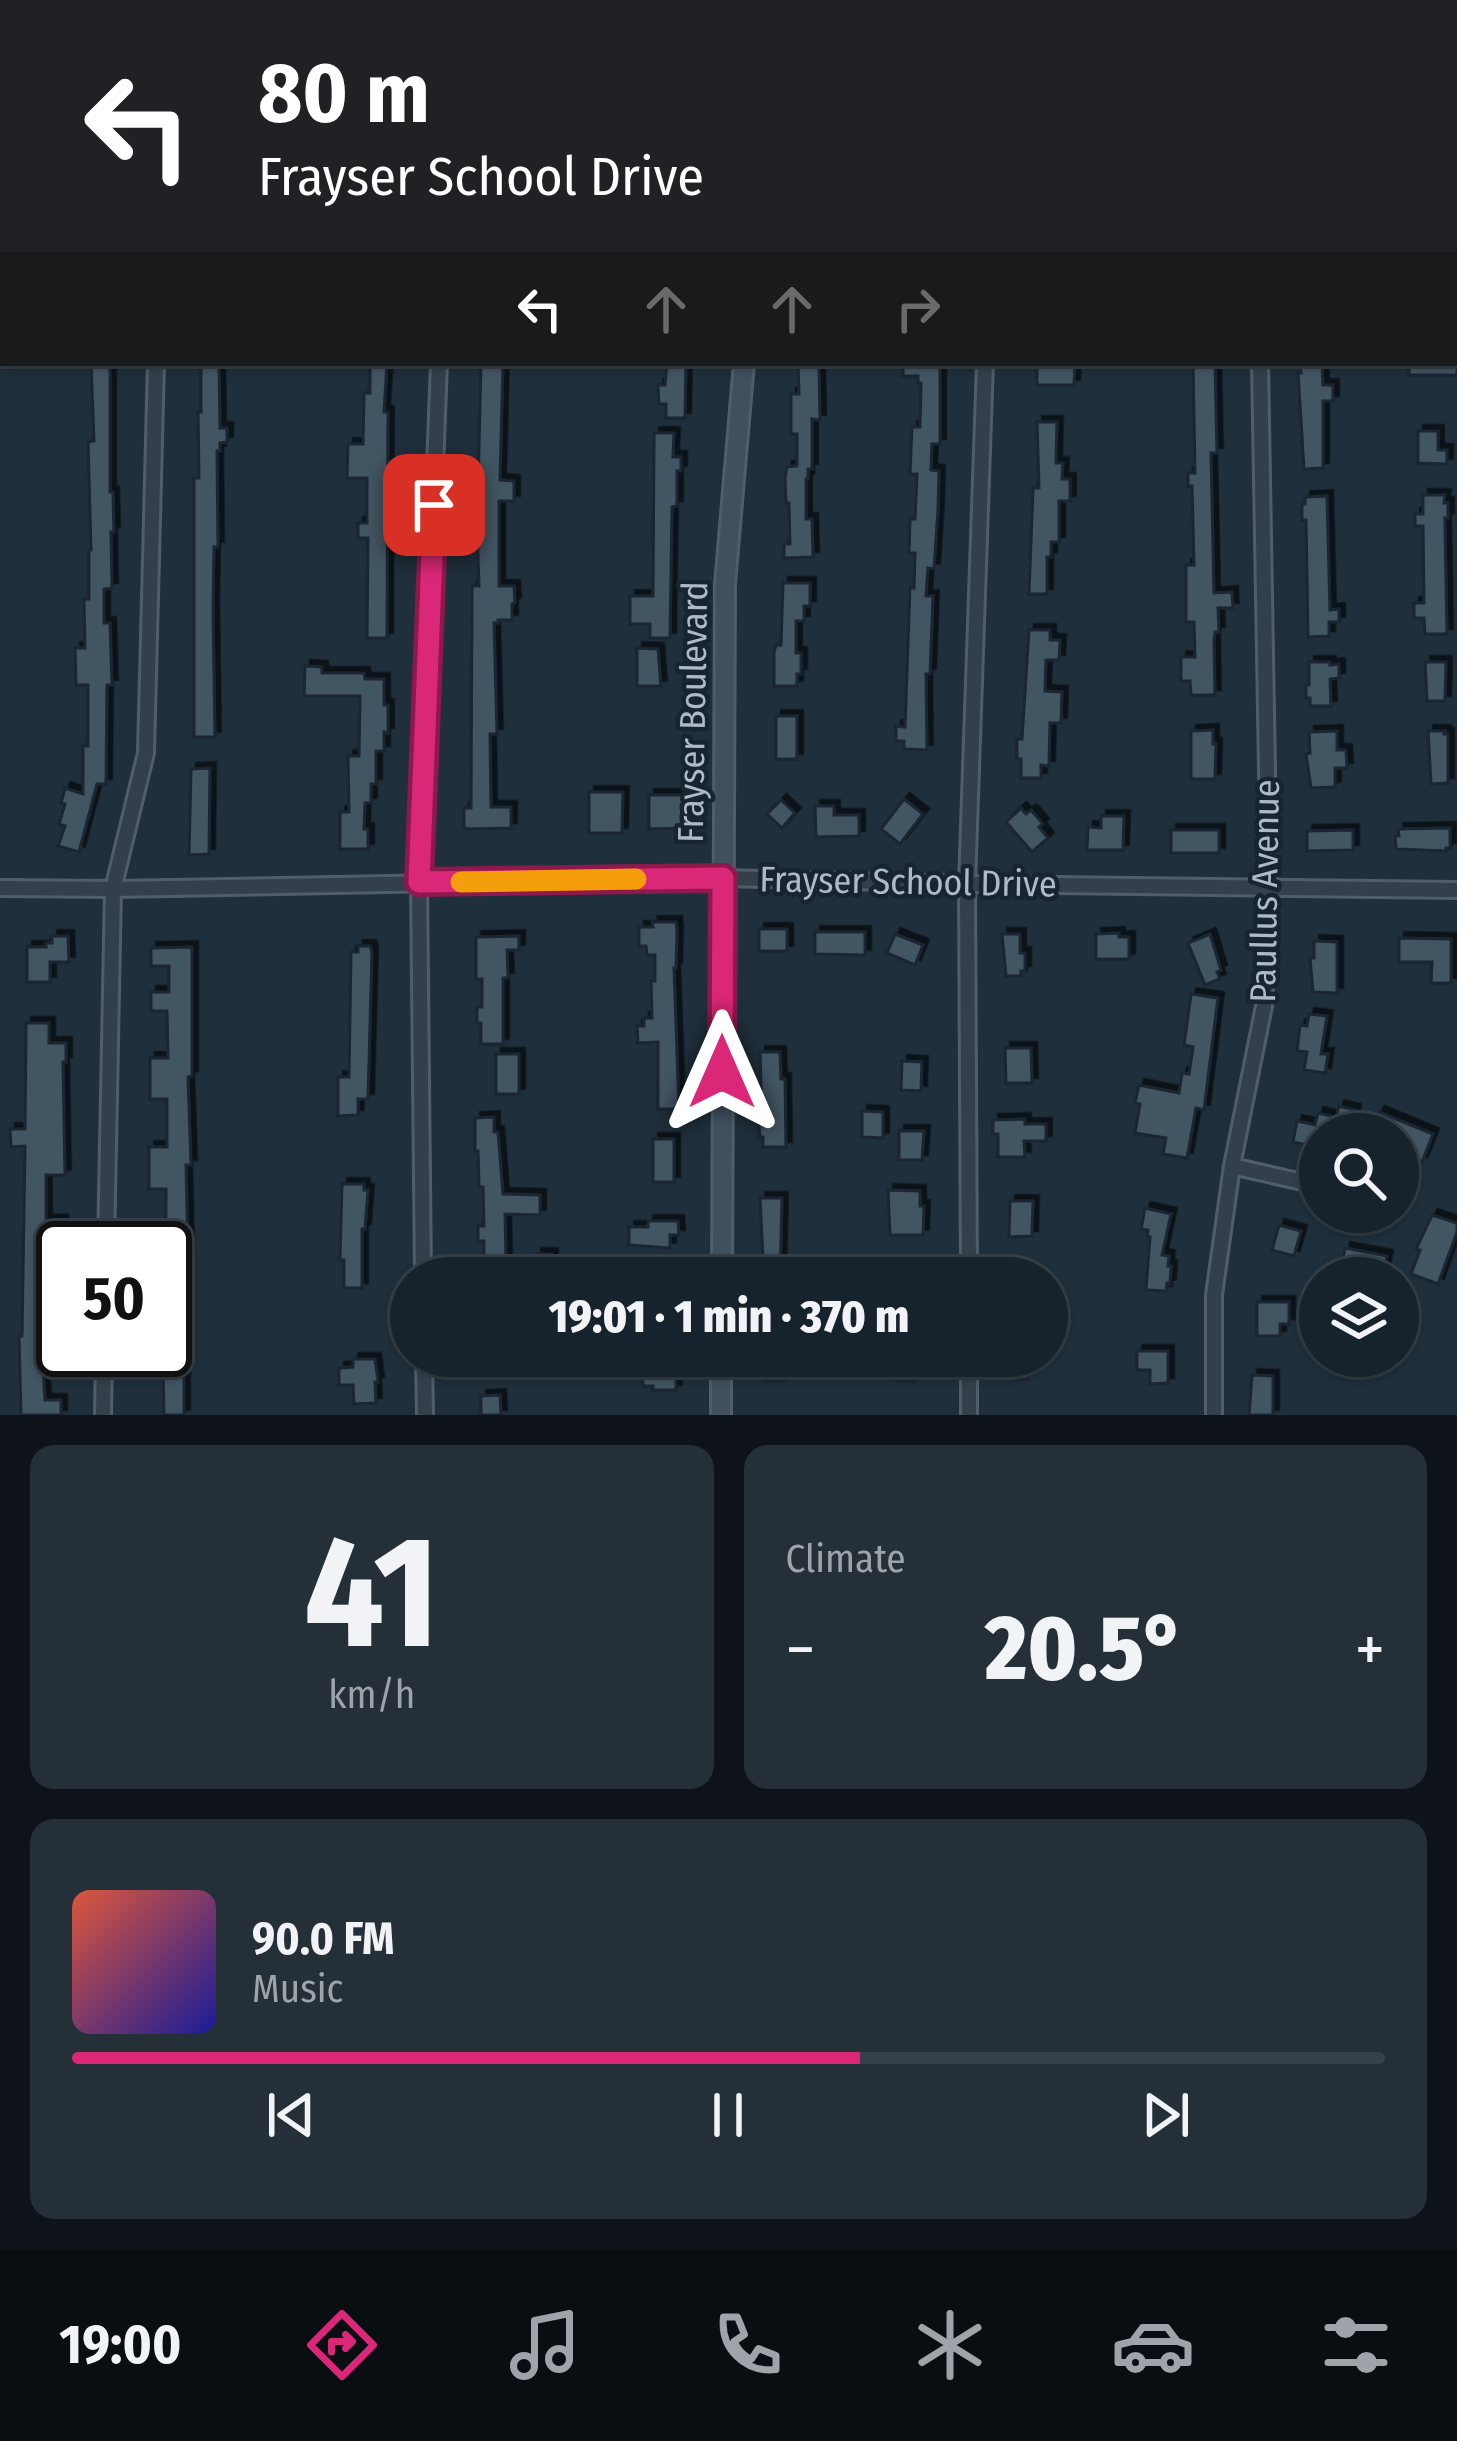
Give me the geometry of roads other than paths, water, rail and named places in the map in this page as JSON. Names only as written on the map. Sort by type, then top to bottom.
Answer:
[{"type":"main road","name":"Frayser Boulevard","points":[[722,1257],[725,584],[744,366]]},
{"type":"main road","points":[[721,1377],[721,1415]]},
{"type":"street","points":[[107,1221],[113,889],[146,753],[155,366]]},
{"type":"street","points":[[423,1257],[419,882],[439,366]]},
{"type":"street","points":[[969,1257],[967,884],[985,366]]},
{"type":"street","name":"Paullus Avenue","points":[[1214,1415],[1214,1295],[1232,1166],[1264,1006],[1269,886],[1260,366]]},
{"type":"street","name":"Frayser School Drive","points":[[0,888],[723,878],[1457,890]]},
{"type":"street","points":[[1232,1166],[1299,1181]]},
{"type":"street","points":[[103,1415],[104,1377]]},
{"type":"street","points":[[424,1377],[424,1415]]},
{"type":"street","points":[[969,1377],[970,1415]]}]
